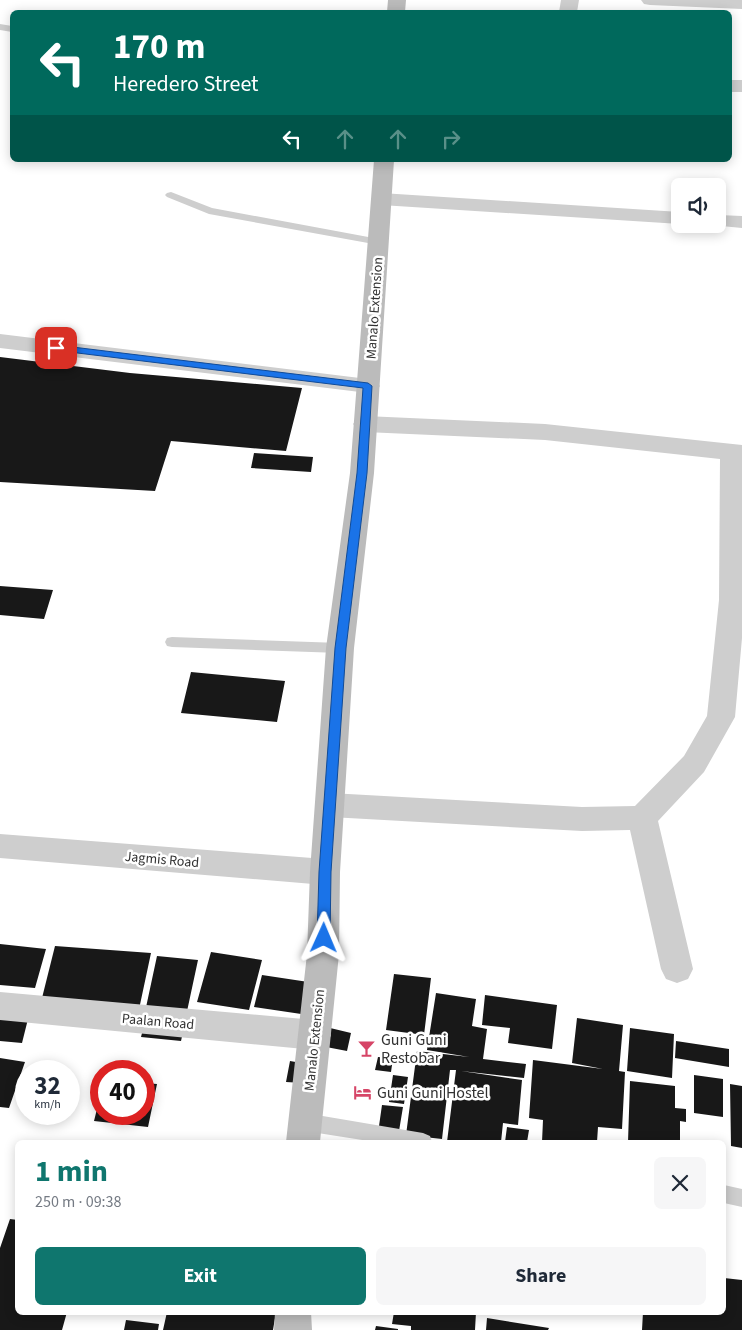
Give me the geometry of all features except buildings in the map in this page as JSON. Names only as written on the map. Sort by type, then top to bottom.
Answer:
[{"type":"street","points":[[650,0],[742,4]]},
{"type":"street","name":"Manalo Extension","points":[[304,1132],[316,1035],[323,954],[325,872],[340,648],[362,473],[384,162]]},
{"type":"street","points":[[381,199],[671,217]]},
{"type":"street","points":[[726,221],[742,222]]},
{"type":"street","points":[[0,342],[368,386]]},
{"type":"street","points":[[330,805],[582,819],[642,818],[694,764],[721,717],[732,600],[737,452],[544,432],[365,424]]},
{"type":"street","points":[[642,818],[677,969]]},
{"type":"street","name":"Jagmis Road","points":[[0,846],[325,872]]},
{"type":"street","name":"Paalan Road","points":[[0,1006],[316,1035]]},
{"type":"street","points":[[292,1330],[294,1315]]},
{"type":"lane","points":[[171,195],[209,210],[379,242]]},
{"type":"lane","points":[[172,642],[340,648]]},
{"type":"lane","points":[[304,1132],[399,1140]]},
{"type":"lane","points":[[726,1194],[742,1198]]},
{"type":"place","name":"Guni Guni Restobar","points":[[367,1048]]},
{"type":"place","name":"Guni Guni Hostel","points":[[363,1092]]},
{"type":"route","points":[[56,348],[368,386],[362,473],[340,648],[325,872],[324,938]]}]
